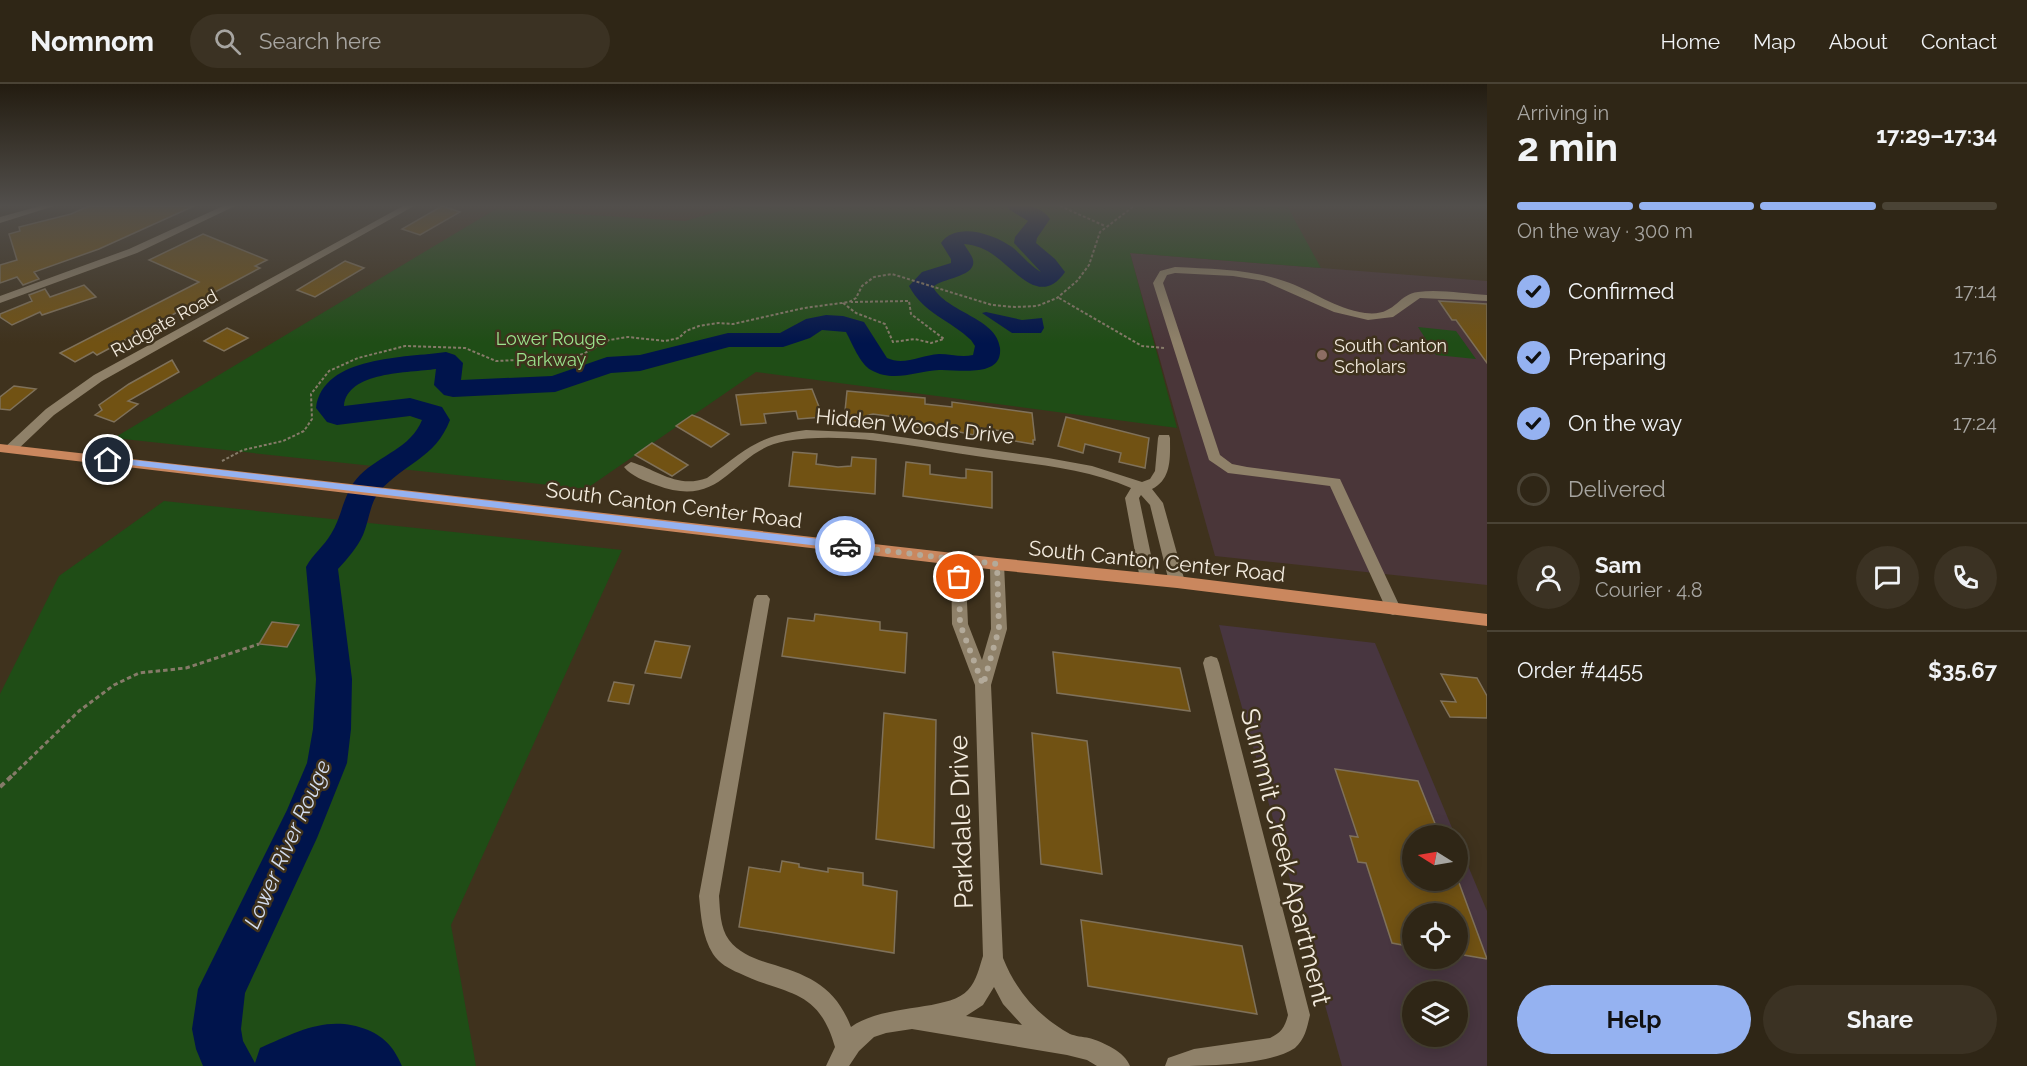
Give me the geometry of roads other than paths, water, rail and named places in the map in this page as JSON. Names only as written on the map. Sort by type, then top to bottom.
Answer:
[{"type":"main road","name":"South Canton Center Road","points":[[5,449],[997,564],[1177,582],[1487,620]]},
{"type":"street","points":[[0,300],[131,252]]},
{"type":"street","name":"Rudgate Road","points":[[5,449],[50,412],[98,378],[326,252]]},
{"type":"street","points":[[1393,609],[1335,482],[1247,472],[1228,468],[1214,457],[1158,283],[1160,276],[1165,271],[1239,274],[1270,279],[1348,313],[1368,316],[1395,313],[1409,298],[1418,295],[1487,298]]},
{"type":"street","name":"Hidden Woods Drive","points":[[631,467],[656,482],[672,486],[705,484],[722,475],[735,460],[763,443],[783,438],[825,435],[894,441],[1014,458],[1082,470],[1139,487]]},
{"type":"street","points":[[1139,487],[1157,483],[1161,472],[1164,438]]},
{"type":"street","points":[[1139,487],[1132,498],[1148,579]]},
{"type":"street","points":[[1139,487],[1154,499],[1177,582]]},
{"type":"street","name":"Parkdale Drive","points":[[958,559],[960,624],[983,685]]},
{"type":"street","name":"Parkdale Drive","points":[[993,956],[983,685],[999,629],[997,564]]},
{"type":"street","points":[[762,599],[709,896],[708,916],[713,933],[725,953],[742,966],[811,990],[827,1004],[838,1021],[842,1057]]},
{"type":"street","name":"Summit Creek Apartment","points":[[1176,1066],[1189,1061],[1266,1065],[1282,1060],[1293,1049],[1299,1034],[1299,1016],[1211,663]]},
{"type":"street","points":[[842,1057],[859,1034],[870,1026],[890,1020],[961,1009],[972,1002],[988,982],[993,956]]},
{"type":"street","points":[[993,956],[1002,984],[1017,1008],[1034,1023],[1067,1044]]},
{"type":"street","points":[[912,1018],[1067,1044],[1091,1050],[1119,1066]]},
{"type":"waterway","name":"Lower River Rouge","points":[[231,1066],[225,1058],[218,1039],[217,1019],[222,989],[302,824],[327,763],[332,729],[334,679],[322,567],[343,542],[361,497],[370,483],[417,448],[432,431],[436,420],[432,413],[410,407],[337,416],[330,408],[336,390],[361,372],[446,360],[450,363],[447,385],[453,389],[555,384],[607,365],[640,363],[728,340],[783,340],[815,324],[826,322],[843,323],[855,327],[877,363],[885,367],[904,369],[938,362],[969,364],[986,358],[987,346],[982,336],[936,305],[926,296],[921,286],[930,277],[962,267],[962,259],[958,252]]},
{"type":"waterway","name":"Lower River Rouge","points":[[1003,252],[1030,275],[1042,280],[1048,278],[1054,272],[1033,252]]},
{"type":"waterway","name":"Lower River Rouge","points":[[278,1066],[317,1050],[342,1047],[366,1056],[377,1066]]},
{"type":"place","name":"South Canton Scholars","points":[[1322,355]]},
{"type":"park label","name":"Lower Rouge Parkway","points":[[551,348]]}]
